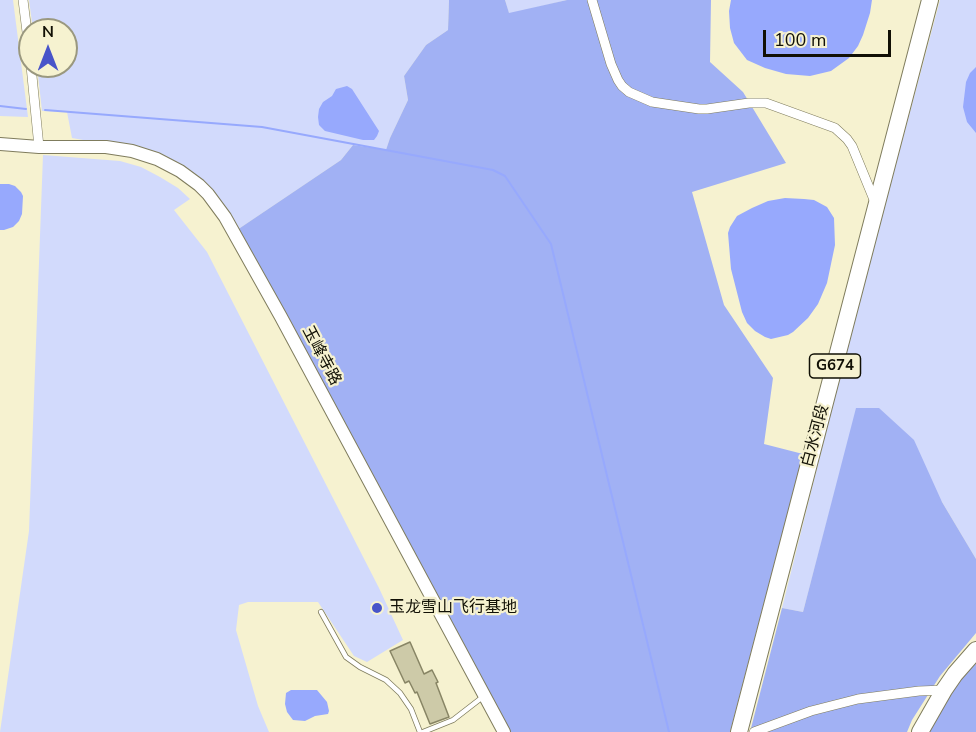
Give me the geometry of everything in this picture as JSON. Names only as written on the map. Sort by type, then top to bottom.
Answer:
[{"type":"highway","name":"白水河段","points":[[739,732],[930,0]]},
{"type":"highway","points":[[920,732],[944,690],[976,650]]},
{"type":"main road","name":"玉峰寺路","points":[[0,144],[39,147],[106,147],[144,155],[180,171],[200,185],[225,217],[281,317],[504,732]]},
{"type":"street","points":[[23,0],[25,18]]},
{"type":"street","points":[[592,0],[611,64],[618,80],[629,92],[652,102],[699,109],[766,103],[835,128],[852,146],[876,206]]},
{"type":"street","points":[[32,78],[39,147]]},
{"type":"street","points":[[754,732],[811,711],[858,699],[944,690]]},
{"type":"lane","points":[[321,612],[346,657],[386,680],[400,693],[422,732],[453,720],[485,695]]},
{"type":"shaded area","points":[[0,0],[13,0],[18,39],[18,78],[23,78],[28,117],[0,116]]},
{"type":"shaded area","points":[[29,0],[449,0],[448,30],[426,45],[404,76],[408,100],[386,151],[353,145],[341,160],[237,230],[194,178],[140,150],[72,138],[67,112],[42,111],[38,78],[78,78],[78,18],[31,18]]},
{"type":"shaded area","points":[[449,0],[505,0],[509,13],[567,0],[711,0],[710,62],[743,92],[786,163],[692,192],[724,305],[773,378],[764,444],[803,454],[730,732],[505,732],[237,230],[341,160],[353,145],[386,150],[408,100],[404,76],[426,45],[448,30]]},
{"type":"shaded area","points":[[505,0],[567,0],[509,14]]},
{"type":"shaded area","points":[[731,0],[872,0],[863,35],[849,58],[831,71],[810,76],[786,74],[747,60],[734,43],[730,28]]},
{"type":"shaded area","points":[[940,0],[976,0],[976,559],[942,502],[857,408],[803,612],[782,608],[851,332]]},
{"type":"shaded area","points":[[976,67],[976,133],[967,122],[963,107],[966,82]]},
{"type":"shaded area","points":[[347,86],[352,89],[379,131],[374,140],[363,140],[325,131],[319,125],[319,109],[323,102],[332,96],[336,89]]},
{"type":"shaded area","points":[[43,155],[120,161],[141,167],[178,188],[190,199],[174,210],[207,252],[379,588],[403,640],[367,662],[354,656],[318,602],[248,602],[239,605],[236,630],[258,706],[269,732],[0,732],[29,531]]},
{"type":"shaded area","points":[[0,184],[15,186],[23,196],[22,214],[19,221],[13,227],[4,230],[0,230]]},
{"type":"shaded area","points":[[785,198],[814,200],[827,207],[834,218],[835,245],[827,283],[818,304],[808,318],[793,332],[771,339],[755,331],[747,323],[742,312],[731,269],[728,233],[737,216],[768,201]]},
{"type":"shaded area","points":[[856,408],[879,408],[914,440],[942,502],[976,559],[976,633],[940,676],[907,732],[750,732],[782,608],[803,612]]},
{"type":"shaded area","points":[[976,650],[976,732],[921,732]]},
{"type":"shaded area","points":[[291,690],[317,690],[327,702],[328,714],[315,716],[305,721],[293,720],[285,704],[286,693]]},
{"type":"building","points":[[410,642],[424,674],[432,670],[449,717],[430,724],[417,692],[415,693],[409,681],[405,683],[390,651]]},
{"type":"waterway","points":[[0,106],[26,109]]},
{"type":"waterway","points":[[45,110],[262,127],[493,170],[505,176],[551,244],[669,732]]},
{"type":"place","name":"玉龙雪山飞行基地","points":[[377,608]]}]
